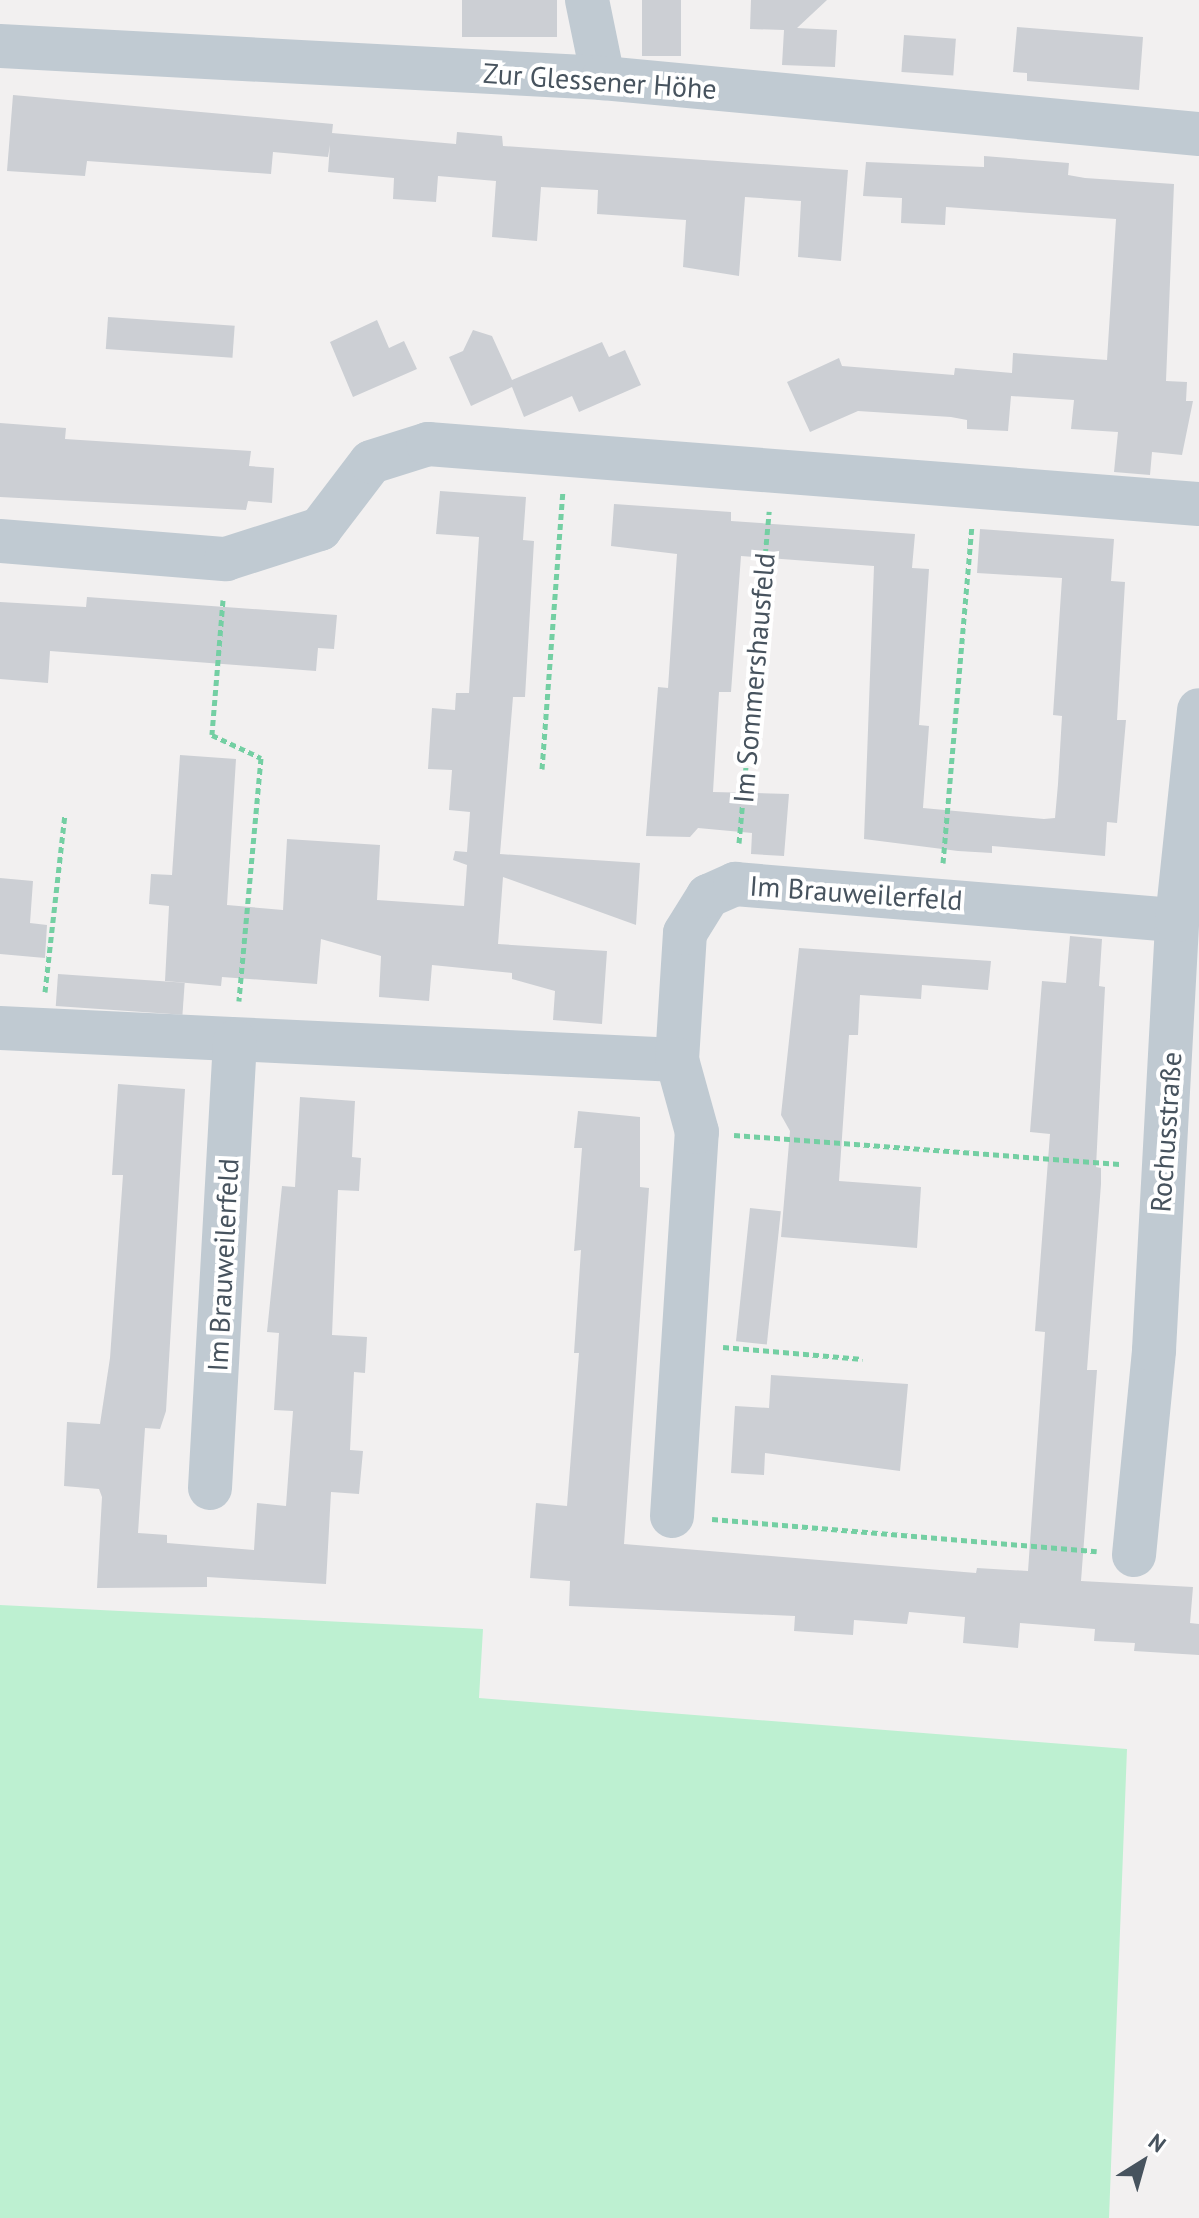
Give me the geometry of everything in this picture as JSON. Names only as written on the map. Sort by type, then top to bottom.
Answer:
[{"type":"street","points":[[587,0],[603,78]]},
{"type":"street","name":"Zur Glessener Höhe","points":[[0,46],[603,78],[1199,134]]},
{"type":"street","points":[[0,541],[226,559],[320,529],[371,462],[428,444],[1199,504]]},
{"type":"street","name":"Rochusstraße","points":[[1134,1555],[1164,1168],[1184,1106],[1177,920],[1199,710]]},
{"type":"street","name":"Im Brauweilerfeld","points":[[672,1516],[697,1132],[677,1060],[685,933],[708,896],[735,884],[940,898],[1177,920]]},
{"type":"street","points":[[20,1030],[677,1060]]},
{"type":"street","name":"Im Brauweilerfeld","points":[[210,1488],[235,1042]]},
{"type":"path","points":[[542,769],[566,455]]},
{"type":"path","name":"Im Sommershausfeld","points":[[735,884],[773,471]]},
{"type":"path","points":[[940,898],[975,485]]},
{"type":"path","points":[[226,559],[212,735],[261,758],[235,1042]]},
{"type":"path","points":[[20,1030],[65,814]]},
{"type":"path","points":[[697,1132],[1164,1168]]},
{"type":"path","points":[[685,1343],[862,1359]]},
{"type":"path","points":[[672,1516],[1134,1555]]},
{"type":"green space","points":[[0,1605],[483,1629],[479,1698],[1127,1749],[1109,2218],[0,2218]]},
{"type":"building","points":[[462,0],[557,0],[557,37],[462,37]]},
{"type":"building","points":[[642,0],[681,0],[681,56],[642,56]]},
{"type":"building","points":[[751,0],[827,0],[797,28],[837,30],[835,67],[782,65],[784,30],[750,29]]},
{"type":"building","points":[[1017,27],[1143,37],[1139,90],[1027,81],[1027,73],[1013,72]]},
{"type":"building","points":[[904,35],[956,39],[953,76],[901,72]]},
{"type":"building","points":[[13,95],[333,124],[332,133],[456,144],[457,132],[502,136],[503,146],[848,170],[841,261],[798,257],[801,201],[745,197],[739,276],[683,267],[686,220],[597,214],[598,190],[541,187],[537,241],[492,237],[496,181],[438,176],[436,202],[393,199],[394,178],[328,172],[330,145],[328,157],[273,152],[271,174],[87,161],[85,176],[7,171]]},
{"type":"building","points":[[984,156],[1069,163],[1068,175],[1085,178],[1174,184],[1166,381],[1187,382],[1186,401],[1193,401],[1182,455],[1152,452],[1150,475],[1114,472],[1118,432],[1071,429],[1074,400],[1011,396],[1008,431],[967,429],[967,420],[951,417],[858,411],[810,432],[787,382],[839,358],[842,366],[954,375],[955,368],[1012,373],[1013,353],[1107,360],[1116,219],[946,207],[945,225],[901,223],[902,198],[863,196],[866,162],[984,167]]},
{"type":"building","points":[[108,317],[235,326],[232,358],[106,349]]},
{"type":"building","points":[[377,320],[389,348],[404,341],[417,369],[353,397],[330,342]]},
{"type":"building","points":[[473,330],[492,336],[512,380],[602,342],[609,357],[625,350],[641,385],[579,412],[572,396],[524,417],[512,387],[471,406],[449,357],[463,351]]},
{"type":"building","points":[[0,423],[66,428],[65,439],[251,451],[249,466],[274,468],[272,503],[248,501],[246,510],[0,497]]},
{"type":"building","points":[[440,491],[526,497],[523,540],[534,541],[525,697],[513,697],[500,854],[640,863],[636,925],[503,877],[498,944],[607,951],[602,1024],[553,1020],[555,991],[512,979],[512,973],[432,965],[429,1001],[379,997],[381,956],[321,939],[317,984],[222,977],[221,986],[165,981],[169,906],[149,904],[151,874],[172,875],[180,755],[236,759],[227,905],[283,910],[287,839],[380,845],[377,900],[464,906],[467,865],[453,860],[455,851],[467,852],[470,812],[449,810],[452,770],[428,769],[432,708],[455,710],[456,693],[469,693],[479,537],[436,534]]},
{"type":"building","points":[[614,504],[731,512],[731,521],[915,534],[912,568],[929,569],[919,725],[929,726],[923,808],[1044,819],[1055,818],[1058,784],[1062,716],[1053,715],[1062,578],[977,573],[980,529],[1114,539],[1111,581],[1125,582],[1117,720],[1126,720],[1117,823],[1107,822],[1105,856],[992,846],[992,853],[958,851],[864,839],[874,566],[741,556],[731,692],[719,692],[713,792],[789,794],[784,856],[751,854],[752,833],[698,828],[690,837],[646,836],[658,687],[668,688],[677,554],[611,546]]},
{"type":"building","points":[[87,597],[337,615],[334,649],[318,648],[316,671],[50,651],[48,683],[0,679],[0,602],[86,607]]},
{"type":"building","points":[[0,878],[33,881],[30,923],[47,925],[45,958],[0,954]]},
{"type":"building","points":[[1070,936],[1102,939],[1099,986],[1105,987],[1096,1167],[1101,1168],[1101,1184],[1087,1370],[1097,1370],[1081,1581],[1193,1587],[1190,1623],[1199,1624],[1199,1655],[1134,1651],[1135,1643],[1094,1641],[1095,1629],[1020,1623],[1018,1648],[963,1643],[965,1617],[909,1612],[907,1624],[854,1620],[853,1635],[794,1631],[795,1616],[569,1606],[570,1581],[530,1578],[536,1503],[567,1506],[579,1353],[574,1353],[581,1250],[574,1251],[582,1148],[574,1148],[578,1111],[640,1117],[640,1187],[649,1188],[624,1544],[976,1573],[977,1568],[1028,1571],[1045,1332],[1035,1331],[1050,1134],[1030,1132],[1042,981],[1066,983]]},
{"type":"building","points":[[799,948],[991,961],[988,990],[922,985],[921,999],[860,995],[858,1035],[849,1035],[839,1181],[921,1187],[917,1248],[781,1237],[790,1131],[781,1115]]},
{"type":"building","points":[[58,974],[185,983],[182,1015],[56,1006]]},
{"type":"building","points":[[118,1084],[185,1089],[166,1411],[160,1429],[145,1428],[138,1533],[167,1535],[167,1543],[254,1550],[257,1503],[286,1506],[293,1411],[274,1410],[279,1333],[267,1332],[282,1186],[295,1187],[300,1097],[355,1101],[352,1157],[361,1158],[359,1191],[338,1190],[332,1335],[367,1337],[365,1373],[354,1372],[350,1450],[363,1451],[359,1494],[331,1492],[326,1584],[207,1577],[207,1587],[97,1588],[102,1497],[99,1489],[64,1486],[67,1422],[100,1424],[110,1358],[123,1175],[112,1175]]},
{"type":"building","points":[[750,1208],[781,1211],[767,1345],[736,1341]]},
{"type":"building","points":[[771,1375],[908,1384],[900,1471],[765,1453],[764,1475],[731,1473],[735,1406],[769,1408]]}]
